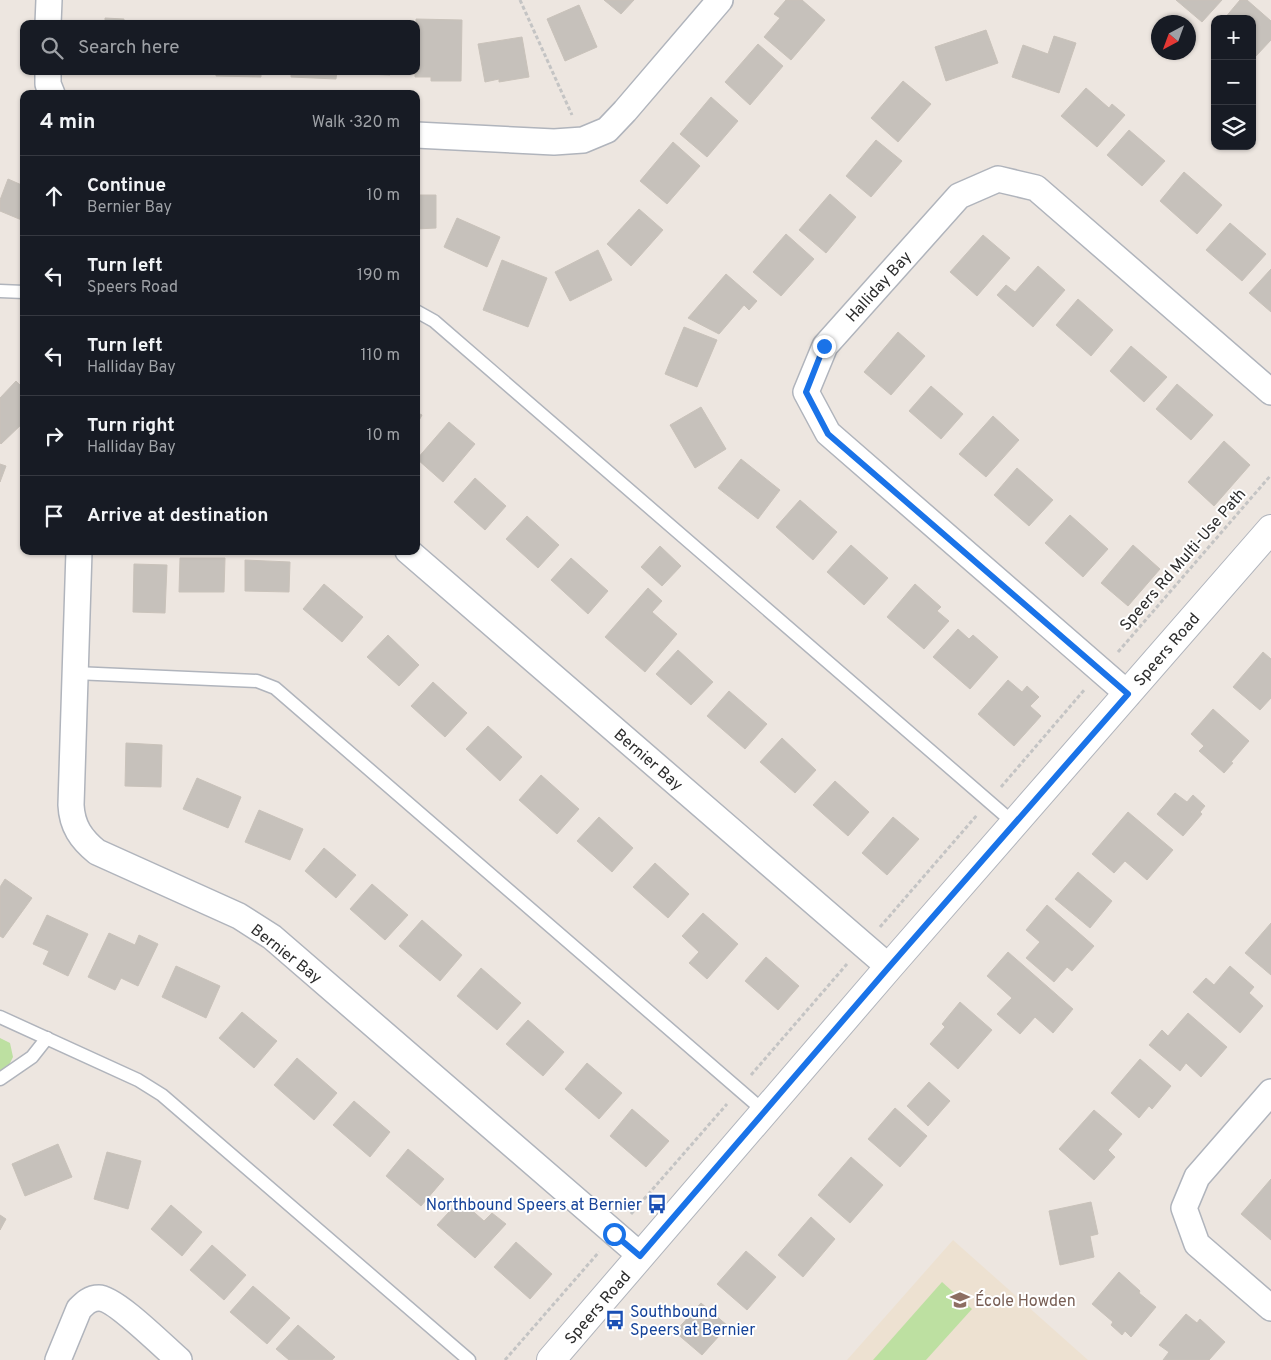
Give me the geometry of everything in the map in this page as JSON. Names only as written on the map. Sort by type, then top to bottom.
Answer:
[{"type":"street","points":[[48,20],[49,0]]},
{"type":"street","points":[[420,134],[554,142],[584,140],[607,130],[625,112],[720,0]]},
{"type":"street","points":[[48,75],[50,90]]},
{"type":"street","name":"Halliday Bay","points":[[1128,694],[828,434],[806,392],[824,346],[959,196],[998,179],[1036,188],[1271,392]]},
{"type":"street","name":"Speers Road","points":[[551,1360],[889,967],[1271,529]]},
{"type":"street","name":"Bernier Bay","points":[[79,555],[71,805],[74,825],[88,845],[107,857],[239,916],[272,936],[640,1256]]},
{"type":"street","name":"Bernier Bay","points":[[413,555],[889,967]]},
{"type":"street","points":[[1271,1092],[1197,1177],[1184,1208],[1197,1244],[1271,1308]]},
{"type":"street","points":[[58,1360],[79,1309],[92,1299],[101,1298],[115,1305],[179,1360]]},
{"type":"lane","points":[[0,291],[20,292]]},
{"type":"lane","points":[[420,313],[434,321],[1015,824]]},
{"type":"lane","points":[[75,673],[257,681],[275,688],[765,1112]]},
{"type":"lane","points":[[0,1017],[138,1080],[162,1095],[469,1360]]},
{"type":"lane","points":[[0,1079],[32,1056],[47,1038]]},
{"type":"path","points":[[520,0],[584,140]]},
{"type":"path","name":"Speers Rd Multi-Use Path","points":[[1112,659],[1271,475]]},
{"type":"path","points":[[994,794],[1086,689]]},
{"type":"path","points":[[873,934],[982,808]]},
{"type":"path","points":[[746,1082],[848,964]]},
{"type":"path","points":[[630,1215],[727,1104]]},
{"type":"path","points":[[505,1360],[599,1251]]},
{"type":"shaded area","name":"École Howden","points":[[953,1240],[1088,1360],[847,1360]]},
{"type":"green space","points":[[0,1038],[10,1043],[13,1057],[9,1065],[0,1071]]},
{"type":"green space","points":[[942,1282],[972,1309],[926,1360],[873,1360]]},
{"type":"building","points":[[604,0],[634,0],[621,14]]},
{"type":"building","points":[[786,0],[802,0],[825,20],[791,60],[764,37],[780,18],[774,14]]},
{"type":"building","points":[[1176,0],[1222,0],[1202,22]]},
{"type":"building","points":[[1240,0],[1247,0],[1271,21],[1271,40],[1256,56],[1256,15],[1227,15]]},
{"type":"building","points":[[579,5],[597,47],[565,61],[547,19]]},
{"type":"building","points":[[105,18],[124,19],[124,20],[105,20]]},
{"type":"building","points":[[416,19],[462,20],[461,81],[431,81],[431,77],[415,77],[415,75],[420,75],[420,20]]},
{"type":"building","points":[[986,30],[998,63],[946,81],[935,47]]},
{"type":"building","points":[[1054,36],[1076,43],[1059,93],[1012,77],[1023,45],[1048,54]]},
{"type":"building","points":[[522,37],[529,77],[499,82],[499,79],[485,82],[478,44]]},
{"type":"building","points":[[758,44],[783,66],[750,105],[725,82]]},
{"type":"building","points":[[261,75],[261,77],[216,76]]},
{"type":"building","points":[[291,75],[336,75],[336,79],[291,77]]},
{"type":"building","points":[[903,81],[931,104],[898,142],[871,118]]},
{"type":"building","points":[[1086,88],[1109,108],[1112,104],[1125,115],[1097,147],[1061,116]]},
{"type":"building","points":[[711,97],[738,121],[707,157],[680,134]]},
{"type":"building","points":[[1129,130],[1165,161],[1142,186],[1107,155]]},
{"type":"building","points":[[876,140],[902,161],[871,197],[846,176]]},
{"type":"building","points":[[673,142],[700,166],[667,204],[640,181]]},
{"type":"building","points":[[1184,172],[1222,205],[1197,234],[1160,201]]},
{"type":"building","points":[[8,179],[20,184],[20,219],[0,211],[0,200]]},
{"type":"building","points":[[830,194],[856,217],[826,253],[799,230]]},
{"type":"building","points":[[420,195],[436,195],[436,228],[420,229]]},
{"type":"building","points":[[639,209],[663,230],[631,266],[607,244]]},
{"type":"building","points":[[457,218],[500,237],[487,267],[444,247]]},
{"type":"building","points":[[1230,223],[1266,254],[1242,281],[1206,250]]},
{"type":"building","points":[[786,234],[814,259],[781,296],[753,272]]},
{"type":"building","points":[[983,235],[1010,258],[977,296],[950,272]]},
{"type":"building","points":[[598,250],[612,280],[570,301],[555,272]]},
{"type":"building","points":[[502,260],[547,278],[528,327],[483,310]]},
{"type":"building","points":[[1038,266],[1065,290],[1033,327],[997,295],[1006,285],[1015,292]]},
{"type":"building","points":[[1271,269],[1271,312],[1249,293]]},
{"type":"building","points":[[726,274],[757,301],[749,310],[744,305],[719,334],[688,318]]},
{"type":"building","points":[[1078,299],[1113,330],[1091,356],[1056,325]]},
{"type":"building","points":[[684,327],[717,340],[697,387],[665,374]]},
{"type":"building","points":[[898,332],[925,356],[891,395],[864,372]]},
{"type":"building","points":[[1131,346],[1167,377],[1144,402],[1110,371]]},
{"type":"building","points":[[16,381],[20,385],[20,426],[1,444],[0,443],[0,398]]},
{"type":"building","points":[[1177,384],[1213,415],[1191,440],[1156,409]]},
{"type":"building","points":[[931,386],[963,414],[941,439],[909,411]]},
{"type":"building","points":[[701,407],[726,449],[695,468],[670,425]]},
{"type":"building","points":[[993,416],[1019,440],[986,477],[959,454]]},
{"type":"building","points":[[449,422],[475,444],[443,482],[420,462],[420,456]]},
{"type":"building","points":[[1224,441],[1250,465],[1214,506],[1188,482]]},
{"type":"building","points":[[741,459],[780,490],[758,519],[718,488]]},
{"type":"building","points":[[0,464],[6,466],[0,482]]},
{"type":"building","points":[[1017,468],[1053,500],[1029,526],[994,495]]},
{"type":"building","points":[[475,478],[506,506],[485,530],[454,502]]},
{"type":"building","points":[[800,500],[837,532],[813,560],[776,527]]},
{"type":"building","points":[[1070,515],[1108,549],[1083,577],[1045,543]]},
{"type":"building","points":[[527,516],[559,545],[538,568],[506,539]]},
{"type":"building","points":[[851,545],[888,578],[864,605],[827,572]]},
{"type":"building","points":[[1133,545],[1160,569],[1128,606],[1101,583]]},
{"type":"building","points":[[660,546],[681,566],[662,586],[641,567]]},
{"type":"building","points":[[180,558],[225,558],[224,592],[179,592]]},
{"type":"building","points":[[571,558],[608,591],[588,614],[551,580]]},
{"type":"building","points":[[245,560],[290,562],[289,592],[245,591]]},
{"type":"building","points":[[134,564],[167,565],[165,613],[133,612]]},
{"type":"building","points":[[324,584],[363,617],[342,642],[303,609]]},
{"type":"building","points":[[915,584],[941,607],[937,611],[949,621],[924,649],[887,617]]},
{"type":"building","points":[[648,588],[662,601],[652,612],[677,634],[645,672],[605,637]]},
{"type":"building","points":[[958,629],[969,639],[973,635],[998,657],[970,689],[933,657]]},
{"type":"building","points":[[388,635],[419,665],[399,686],[367,657]]},
{"type":"building","points":[[678,650],[713,682],[691,705],[656,674]]},
{"type":"building","points":[[1263,652],[1271,659],[1271,698],[1260,710],[1233,687]]},
{"type":"building","points":[[1008,680],[1022,692],[1027,686],[1039,697],[1030,706],[1041,716],[1014,746],[978,714]]},
{"type":"building","points":[[433,682],[467,713],[445,737],[411,706]]},
{"type":"building","points":[[729,691],[767,724],[745,749],[707,716]]},
{"type":"building","points":[[1213,709],[1249,741],[1224,773],[1199,751],[1204,746],[1191,734]]},
{"type":"building","points":[[488,726],[522,757],[500,781],[466,749]]},
{"type":"building","points":[[782,738],[816,770],[795,793],[760,762]]},
{"type":"building","points":[[126,743],[162,745],[161,787],[125,786]]},
{"type":"building","points":[[541,775],[579,809],[557,834],[519,800]]},
{"type":"building","points":[[197,778],[241,797],[228,828],[183,809]]},
{"type":"building","points":[[835,781],[869,812],[848,836],[813,805]]},
{"type":"building","points":[[1175,793],[1187,802],[1193,795],[1205,806],[1200,812],[1202,814],[1183,836],[1157,814]]},
{"type":"building","points":[[259,810],[303,829],[290,860],[245,842]]},
{"type":"building","points":[[1128,812],[1173,850],[1147,880],[1125,861],[1114,873],[1092,854]]},
{"type":"building","points":[[599,817],[633,848],[612,872],[577,841]]},
{"type":"building","points":[[893,817],[919,839],[887,875],[862,853]]},
{"type":"building","points":[[324,848],[356,875],[336,898],[305,871]]},
{"type":"building","points":[[655,863],[689,894],[668,918],[633,887]]},
{"type":"building","points":[[1078,872],[1112,901],[1090,928],[1055,899]]},
{"type":"building","points":[[5,879],[32,898],[3,938],[0,936],[0,887]]},
{"type":"building","points":[[372,884],[408,915],[385,940],[350,909]]},
{"type":"building","points":[[1047,905],[1094,946],[1072,971],[1067,967],[1054,982],[1026,958],[1040,942],[1026,930]]},
{"type":"building","points":[[703,913],[738,944],[707,979],[689,963],[699,952],[682,936]]},
{"type":"building","points":[[47,915],[88,934],[68,976],[43,964],[49,951],[33,944]]},
{"type":"building","points":[[422,920],[462,955],[440,981],[399,946]]},
{"type":"building","points":[[1271,923],[1271,975],[1245,953]]},
{"type":"building","points":[[109,933],[135,945],[139,935],[158,944],[138,986],[121,978],[115,990],[88,977]]},
{"type":"building","points":[[1008,952],[1073,1009],[1053,1033],[1035,1017],[1020,1034],[997,1014],[1012,998],[987,976]]},
{"type":"building","points":[[766,957],[799,986],[778,1010],[745,981]]},
{"type":"building","points":[[176,966],[220,986],[206,1018],[162,997]]},
{"type":"building","points":[[1230,966],[1254,987],[1249,993],[1263,1006],[1240,1033],[1193,992],[1206,978],[1214,985]]},
{"type":"building","points":[[481,968],[521,1003],[497,1030],[457,996]]},
{"type":"building","points":[[960,1002],[992,1030],[958,1069],[930,1044],[945,1027],[942,1024]]},
{"type":"building","points":[[242,1012],[277,1041],[254,1068],[219,1038]]},
{"type":"building","points":[[1188,1013],[1227,1047],[1201,1077],[1186,1063],[1180,1071],[1149,1045],[1162,1030],[1168,1036]]},
{"type":"building","points":[[528,1020],[564,1052],[543,1076],[506,1044]]},
{"type":"building","points":[[297,1058],[337,1093],[314,1120],[274,1085]]},
{"type":"building","points":[[1140,1059],[1171,1086],[1152,1109],[1149,1106],[1139,1118],[1111,1093]]},
{"type":"building","points":[[587,1063],[622,1093],[599,1119],[565,1089]]},
{"type":"building","points":[[929,1082],[950,1101],[928,1126],[907,1106]]},
{"type":"building","points":[[354,1101],[390,1132],[370,1157],[333,1125]]},
{"type":"building","points":[[895,1108],[927,1136],[900,1167],[868,1139]]},
{"type":"building","points":[[632,1109],[669,1141],[646,1167],[610,1136]]},
{"type":"building","points":[[1094,1110],[1122,1134],[1108,1150],[1115,1157],[1094,1180],[1059,1149]]},
{"type":"building","points":[[58,1144],[72,1177],[25,1196],[12,1164]]},
{"type":"building","points":[[408,1149],[444,1179],[421,1206],[386,1176]]},
{"type":"building","points":[[107,1152],[141,1161],[128,1209],[94,1199]]},
{"type":"building","points":[[851,1157],[883,1185],[850,1223],[818,1195]]},
{"type":"building","points":[[1271,1179],[1271,1240],[1241,1214]]},
{"type":"building","points":[[460,1200],[484,1221],[492,1213],[506,1224],[475,1258],[437,1225]]},
{"type":"building","points":[[1091,1202],[1098,1234],[1090,1236],[1094,1257],[1060,1265],[1049,1211]]},
{"type":"building","points":[[171,1205],[202,1232],[182,1256],[151,1229]]},
{"type":"building","points":[[0,1215],[6,1219],[0,1230]]},
{"type":"building","points":[[811,1217],[835,1239],[803,1277],[778,1255]]},
{"type":"building","points":[[516,1242],[552,1274],[530,1299],[494,1267]]},
{"type":"building","points":[[212,1245],[246,1275],[224,1300],[190,1270]]},
{"type":"building","points":[[746,1251],[776,1277],[747,1310],[717,1284]]},
{"type":"building","points":[[1119,1272],[1140,1291],[1139,1293],[1156,1307],[1131,1337],[1125,1331],[1122,1335],[1111,1325],[1113,1322],[1092,1304]]},
{"type":"building","points":[[253,1286],[290,1318],[267,1344],[230,1312]]},
{"type":"building","points":[[701,1303],[728,1326],[702,1355],[675,1332]]},
{"type":"building","points":[[1186,1314],[1197,1323],[1200,1319],[1225,1342],[1209,1360],[1163,1360],[1169,1352],[1159,1345]]},
{"type":"building","points":[[298,1325],[335,1357],[332,1360],[289,1360],[276,1349]]},
{"type":"place","name":"Northbound Speers at Bernier","points":[[657,1204]]},
{"type":"place","name":"École Howden","points":[[960,1300]]},
{"type":"place","name":"Southbound Speers at Bernier","points":[[615,1320]]},
{"type":"route","points":[[614,1234],[640,1256],[1128,694],[828,434],[806,392],[824,346]]}]
